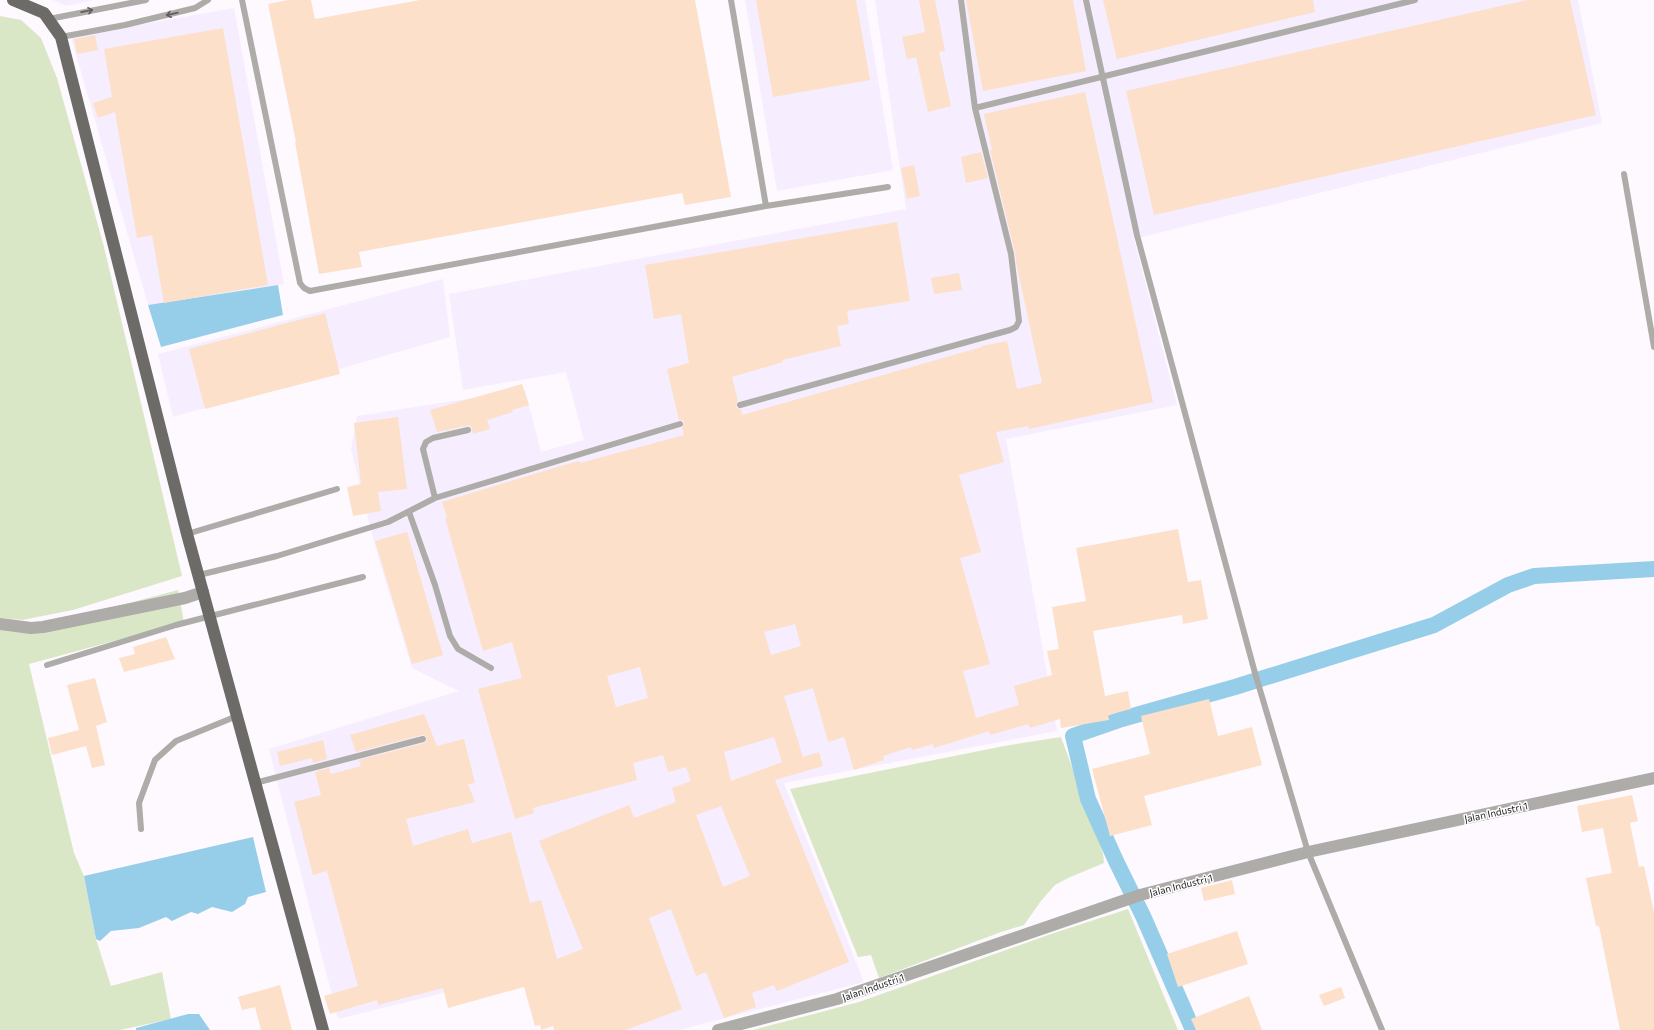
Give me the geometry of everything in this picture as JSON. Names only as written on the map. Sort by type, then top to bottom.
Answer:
[{"type":"main road","points":[[13,0],[44,13],[61,37],[187,534],[323,1030]]},
{"type":"street","points":[[0,624],[31,628],[43,627],[185,598],[203,592]]},
{"type":"street","name":"Jalan Industri 1","points":[[718,1030],[837,999],[1134,897],[1308,852],[1654,778]]},
{"type":"lane","points":[[49,19],[146,0]]},
{"type":"lane","points":[[61,37],[125,25],[195,8],[208,0]]},
{"type":"lane","points":[[242,0],[300,282],[304,288],[310,291],[766,206],[888,187]]},
{"type":"lane","points":[[731,0],[766,206]]},
{"type":"lane","points":[[740,405],[1010,330],[1016,327],[1019,321],[1011,254],[975,108],[961,0]]},
{"type":"lane","points":[[1086,0],[1137,235],[1258,683],[1308,852],[1382,1030]]},
{"type":"lane","points":[[975,108],[1415,0]]},
{"type":"lane","points":[[1624,174],[1654,347]]},
{"type":"lane","points":[[199,575],[292,551],[388,522],[435,498],[680,424]]},
{"type":"lane","points":[[435,498],[423,449],[426,442],[433,438],[468,430]]},
{"type":"lane","points":[[187,534],[337,489]]},
{"type":"lane","points":[[408,512],[435,585],[450,636],[458,648],[491,668]]},
{"type":"lane","points":[[47,665],[176,625],[363,577]]},
{"type":"lane","points":[[141,829],[139,803],[155,760],[176,740],[237,716]]},
{"type":"lane","points":[[255,783],[423,739]]},
{"type":"shaded area","points":[[53,0],[93,0],[66,6]]},
{"type":"shaded area","points":[[745,0],[865,0],[893,170],[777,191]]},
{"type":"shaded area","points":[[875,0],[1578,0],[1602,123],[1134,239],[1177,405],[1006,439],[1057,731],[784,783],[864,982],[679,1030],[585,1030],[560,964],[338,1019],[269,749],[459,691],[412,668],[375,546],[351,449],[357,416],[525,390],[541,452],[584,440],[566,372],[463,390],[449,294],[906,209]]},
{"type":"shaded area","points":[[234,8],[284,284],[148,305],[71,37]]},
{"type":"shaded area","points":[[443,279],[450,337],[173,417],[158,354]]},
{"type":"green space","points":[[0,16],[21,20],[41,38],[57,78],[104,247],[182,576],[73,610],[22,620],[0,618]]},
{"type":"green space","points":[[178,590],[184,622],[29,664],[74,853],[84,876],[96,939],[111,986],[162,972],[171,1019],[120,1030],[0,1030],[0,626],[35,628]]},
{"type":"green space","points":[[1061,737],[1103,853],[1104,863],[1055,885],[1041,901],[1024,925],[1001,932],[879,978],[871,955],[858,957],[790,789],[1004,746]]},
{"type":"green space","points":[[1128,909],[1178,1030],[753,1030],[859,1002],[1054,933]]},
{"type":"water","points":[[278,285],[283,315],[161,347],[148,305]]},
{"type":"water","points":[[253,837],[266,892],[248,897],[245,904],[232,912],[212,907],[198,914],[191,912],[172,921],[166,917],[139,928],[111,931],[100,941],[96,939],[84,876]]},
{"type":"water","points":[[188,1014],[199,1014],[210,1030],[136,1030],[136,1028]]},
{"type":"building","points":[[288,0],[311,0],[315,19],[420,0],[695,0],[731,197],[685,205],[682,193],[359,252],[362,267],[319,274],[296,142],[268,4]]},
{"type":"building","points":[[756,0],[856,0],[870,80],[773,97]]},
{"type":"building","points":[[919,0],[935,0],[945,51],[939,52],[951,106],[928,112],[916,57],[907,59],[902,37],[925,32]]},
{"type":"building","points":[[966,0],[1073,0],[1086,71],[983,91]]},
{"type":"building","points":[[1103,0],[1313,0],[1315,12],[1117,59]]},
{"type":"building","points":[[1527,0],[1570,0],[1596,115],[1154,215],[1126,91]]},
{"type":"building","points":[[223,28],[268,285],[164,303],[152,235],[137,238],[115,112],[98,118],[93,103],[112,97],[104,49]]},
{"type":"building","points":[[95,35],[98,50],[77,54],[74,39]]},
{"type":"building","points":[[1085,92],[1153,402],[1029,429],[1028,426],[996,432],[1004,462],[959,475],[981,552],[960,558],[990,664],[963,671],[976,718],[1019,705],[1014,686],[1052,675],[1047,651],[1059,649],[1052,607],[1086,601],[1076,548],[1178,529],[1188,582],[1201,580],[1208,619],[1183,624],[1182,615],[1093,631],[1105,696],[1128,691],[1131,709],[1108,715],[1109,720],[1061,728],[1060,719],[1030,728],[1028,724],[990,735],[989,731],[934,748],[933,744],[912,750],[911,747],[883,756],[884,760],[854,770],[844,737],[828,742],[813,688],[784,696],[803,757],[819,752],[823,766],[775,780],[849,962],[777,991],[774,985],[752,993],[756,1007],[724,1018],[706,972],[696,976],[671,909],[649,918],[682,1009],[626,1030],[554,1030],[553,1026],[541,1030],[540,1025],[535,1026],[524,987],[448,1008],[443,988],[378,1005],[377,1000],[330,1014],[324,996],[358,986],[327,871],[313,875],[294,802],[321,795],[315,772],[329,768],[331,774],[361,766],[359,760],[424,743],[427,740],[426,736],[422,735],[356,752],[350,735],[424,714],[437,746],[464,739],[475,783],[468,784],[475,802],[406,819],[413,846],[468,829],[472,843],[511,832],[530,903],[541,900],[557,959],[583,949],[539,841],[629,805],[634,818],[676,802],[672,788],[691,781],[686,767],[668,772],[663,755],[633,763],[637,780],[533,808],[534,813],[515,819],[478,689],[522,678],[512,642],[483,651],[445,518],[447,517],[442,502],[579,461],[580,463],[684,435],[682,428],[684,423],[683,420],[679,420],[667,369],[689,363],[681,314],[654,319],[645,265],[897,222],[910,301],[847,311],[849,324],[837,326],[841,346],[782,360],[783,362],[732,377],[738,401],[736,406],[737,408],[741,409],[742,415],[982,346],[1007,341],[1017,389],[1042,383],[1015,253],[990,150],[992,150],[984,114]],"holes":[[[795,624],[801,646],[771,655],[764,632]],[[640,667],[648,698],[616,707],[607,676]],[[774,737],[782,762],[731,781],[724,752]],[[721,806],[750,876],[723,887],[696,815]]]},
{"type":"building","points":[[981,152],[988,178],[966,183],[961,157]]},
{"type":"building","points":[[914,165],[920,196],[907,199],[901,168]]},
{"type":"building","points":[[959,273],[962,290],[934,294],[931,278]]},
{"type":"building","points":[[325,313],[340,374],[205,409],[189,349]]},
{"type":"building","points":[[522,384],[529,405],[512,410],[513,412],[487,420],[490,429],[473,434],[470,425],[437,432],[430,410]]},
{"type":"building","points":[[398,417],[407,489],[378,492],[381,511],[353,516],[347,487],[361,484],[354,423]]},
{"type":"building","points":[[407,532],[443,655],[412,664],[375,541]]},
{"type":"building","points":[[166,637],[175,659],[124,672],[119,658],[135,654],[133,647]]},
{"type":"building","points":[[95,678],[107,722],[96,726],[105,765],[92,768],[86,746],[52,755],[48,738],[79,730],[67,685]]},
{"type":"building","points":[[1209,699],[1218,736],[1252,727],[1262,765],[1144,796],[1152,825],[1110,836],[1092,769],[1150,754],[1141,716]]},
{"type":"building","points":[[323,740],[327,759],[313,763],[312,758],[280,766],[277,752]]},
{"type":"building","points":[[1632,795],[1638,821],[1630,823],[1639,867],[1644,866],[1654,912],[1654,1030],[1620,1030],[1599,926],[1596,926],[1586,878],[1612,873],[1603,828],[1582,832],[1577,806]]},
{"type":"building","points":[[1232,880],[1235,894],[1204,901],[1201,888]]},
{"type":"building","points":[[1237,931],[1248,964],[1178,987],[1167,954]]},
{"type":"building","points":[[280,985],[292,1030],[261,1030],[255,1007],[242,1010],[238,997]]},
{"type":"building","points":[[1341,987],[1345,998],[1324,1006],[1319,995]]},
{"type":"building","points":[[1249,996],[1262,1030],[1196,1030],[1191,1019]]},
{"type":"waterway","points":[[1193,1030],[1143,916],[1088,799],[1073,736],[1122,719],[1235,687],[1434,625],[1508,585],[1534,576],[1654,569]]}]
